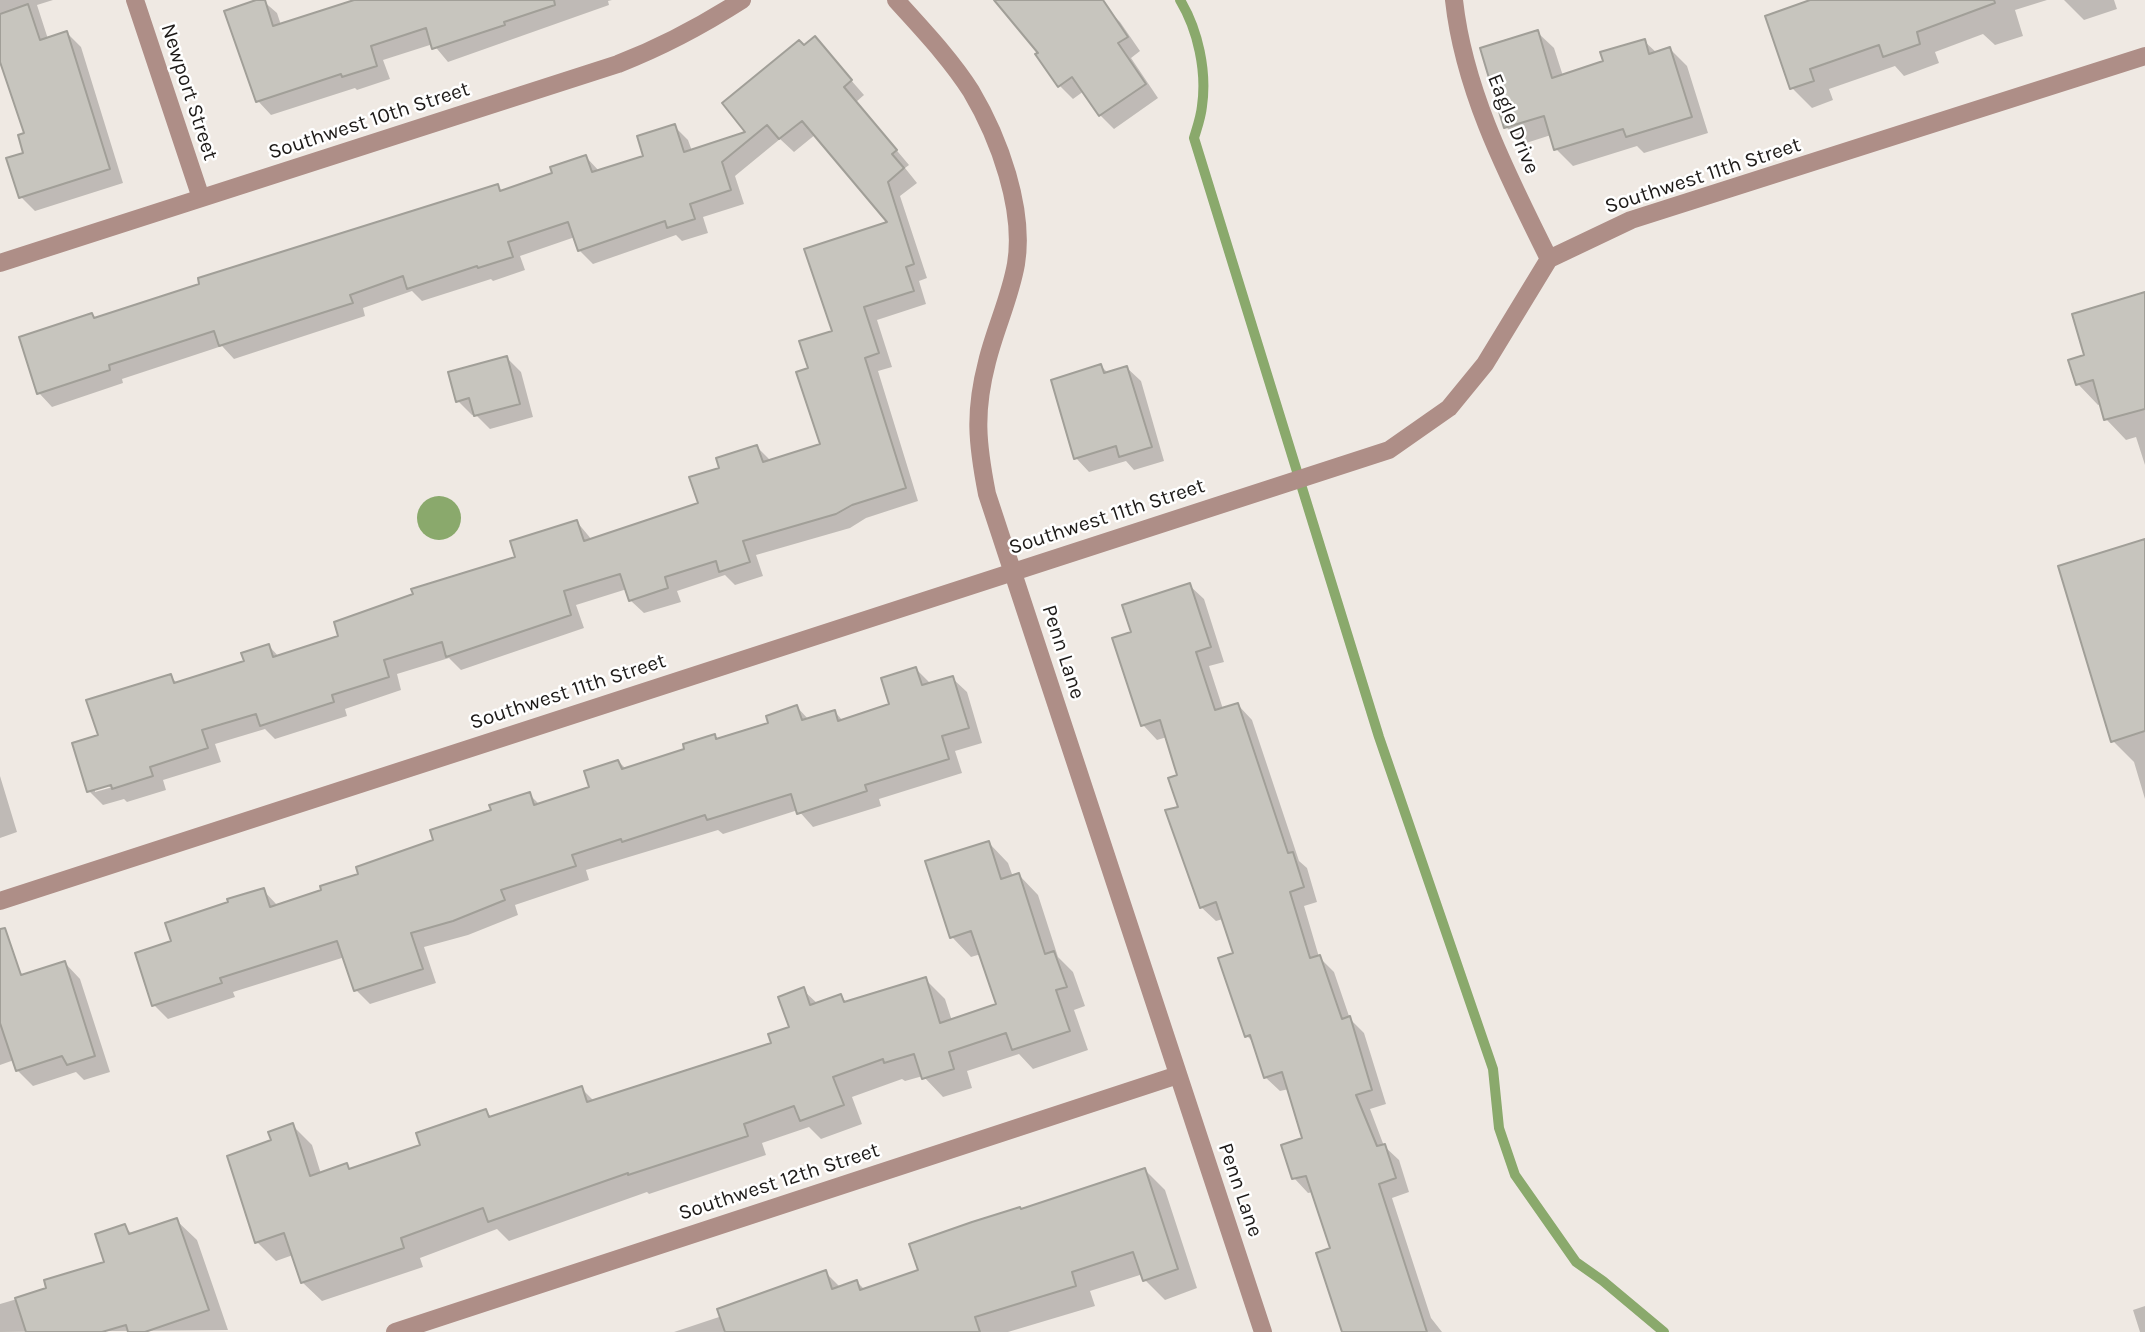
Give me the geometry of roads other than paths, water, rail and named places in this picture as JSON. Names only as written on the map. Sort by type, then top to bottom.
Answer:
[{"type":"street","name":"Newport Street","points":[[135,0],[201,198]]},
{"type":"street","name":"Southwest 10th Street","points":[[0,263],[618,64],[652,51],[742,0]]},
{"type":"street","name":"Penn Lane","points":[[896,0],[951,63],[971,92],[1000,151],[1013,195],[1018,230],[1016,263],[986,362],[977,416],[978,447],[987,494],[1264,1332]]},
{"type":"street","name":"Eagle Drive","points":[[1454,0],[1468,74],[1514,189],[1549,259]]},
{"type":"street","name":"Southwest 11th Street","points":[[0,901],[1389,450],[1449,408],[1485,364],[1549,259],[1631,220],[2145,56]]},
{"type":"street","name":"Southwest 12th Street","points":[[395,1332],[1178,1075]]},
{"type":"waterway","points":[[1180,0],[1192,24],[1202,65],[1202,106],[1194,138],[1379,737],[1493,1069],[1499,1128],[1515,1175],[1576,1262],[1664,1332]]}]
